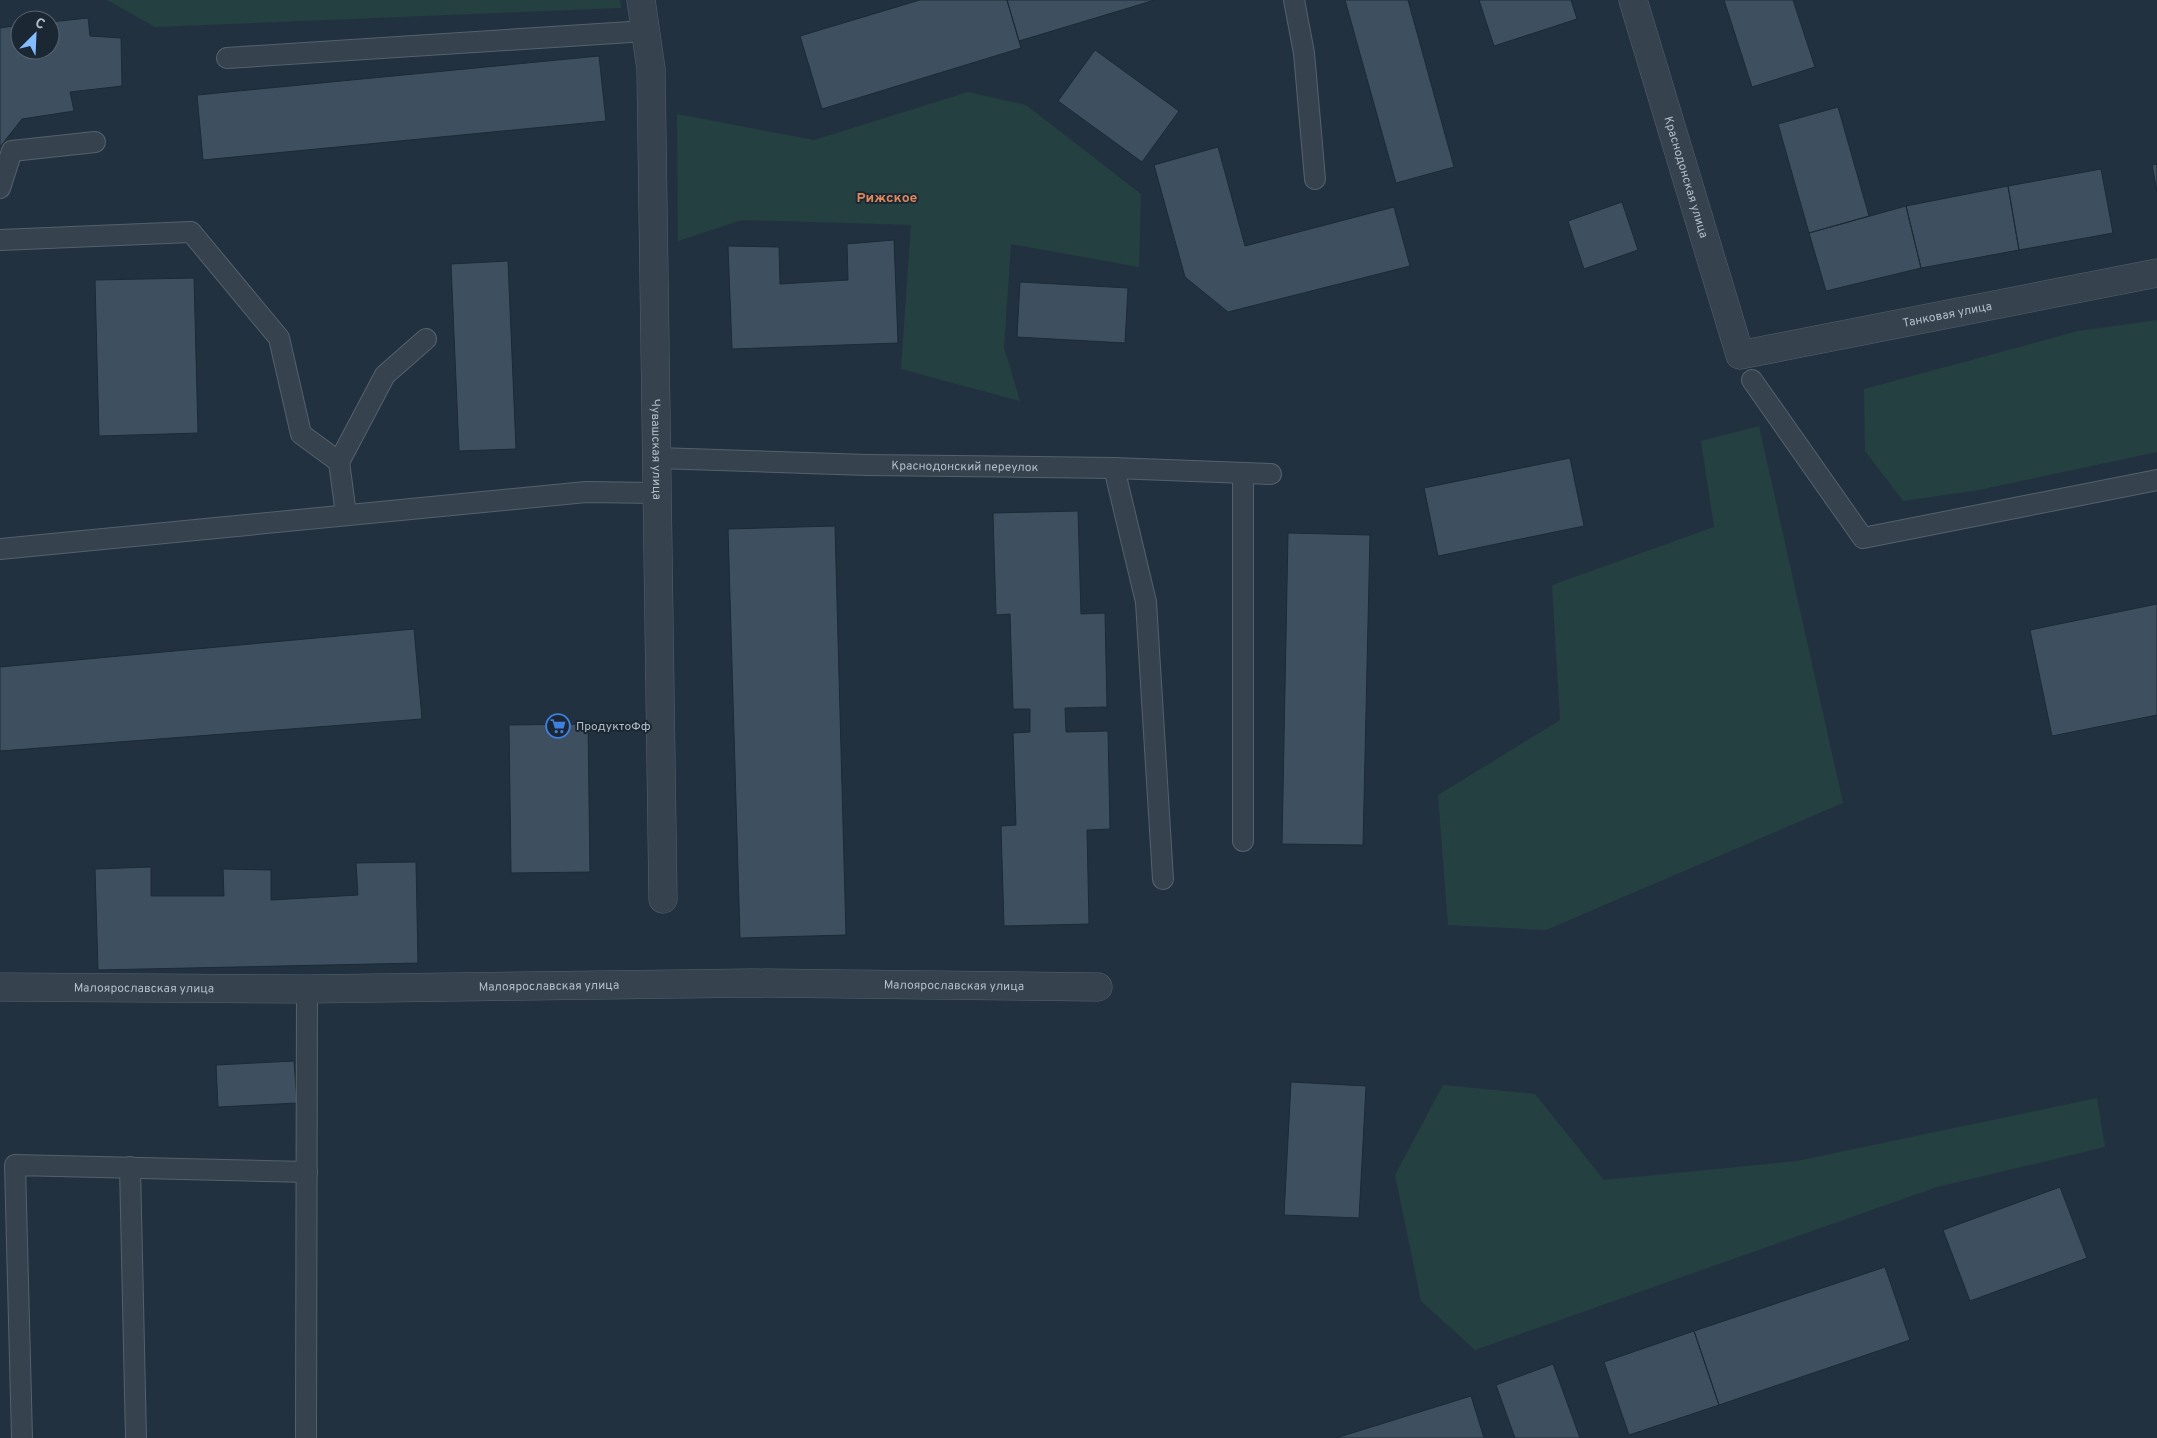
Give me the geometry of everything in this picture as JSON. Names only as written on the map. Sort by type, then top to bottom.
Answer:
[{"type":"street","name":"Чувашская улица","points":[[642,0],[651,69],[663,899]]},
{"type":"street","name":"Краснодонская улица","points":[[1633,0],[1740,355]]},
{"type":"street","name":"Танковая улица","points":[[1740,355],[2157,273]]},
{"type":"street","name":"Малоярославская улица","points":[[0,987],[307,989],[753,983],[1098,987]]},
{"type":"lane","points":[[1294,0],[1304,53],[1315,178]]},
{"type":"lane","points":[[227,58],[646,31]]},
{"type":"lane","points":[[0,188],[12,151],[95,142]]},
{"type":"lane","points":[[0,240],[191,232],[279,338],[301,434],[338,462]]},
{"type":"lane","points":[[346,514],[338,462],[385,375],[426,339]]},
{"type":"lane","points":[[1752,380],[1863,538],[2157,480]]},
{"type":"lane","name":"Краснодонский переулок","points":[[657,458],[867,466],[1114,468],[1271,474]]},
{"type":"lane","points":[[1114,468],[1146,602],[1162,879]]},
{"type":"lane","points":[[1243,473],[1243,841]]},
{"type":"lane","points":[[0,549],[586,492],[658,493]]},
{"type":"lane","points":[[306,1438],[307,989]]},
{"type":"lane","points":[[22,1438],[15,1165],[307,1172]]},
{"type":"lane","points":[[130,1168],[136,1438]]},
{"type":"green space","points":[[107,0],[620,0],[621,8],[155,27]]},
{"type":"green space","points":[[968,92],[1026,105],[1141,194],[1139,267],[1011,244],[1004,347],[1020,401],[901,369],[911,225],[742,220],[678,241],[677,114],[814,140]]},
{"type":"green space","points":[[2157,320],[2157,452],[1979,490],[1903,501],[1865,451],[1864,389],[2078,331]]},
{"type":"green space","points":[[1759,426],[1843,803],[1546,930],[1448,925],[1438,795],[1560,720],[1552,585],[1714,527],[1701,441]]},
{"type":"green space","points":[[1443,1085],[1535,1094],[1604,1180],[1797,1161],[2097,1098],[2105,1147],[1937,1187],[1475,1350],[1421,1301],[1395,1175]]},
{"type":"building","points":[[920,0],[1007,0],[1021,48],[822,109],[800,36]]},
{"type":"building","points":[[1007,0],[1155,0],[1019,41]]},
{"type":"building","points":[[1345,0],[1408,0],[1454,167],[1396,183]]},
{"type":"building","points":[[1479,0],[1571,0],[1577,19],[1494,46]]},
{"type":"building","points":[[1724,0],[1793,0],[1815,67],[1752,87]]},
{"type":"building","points":[[88,18],[90,36],[121,38],[122,86],[70,92],[74,111],[22,119],[0,147],[0,28],[10,26],[10,60],[60,60],[60,21]]},
{"type":"building","points":[[1095,50],[1179,111],[1142,162],[1058,101]]},
{"type":"building","points":[[599,56],[606,121],[203,160],[197,95]]},
{"type":"building","points":[[1838,107],[1869,216],[1809,233],[1778,124]]},
{"type":"building","points":[[1218,147],[1245,246],[1394,207],[1410,266],[1228,312],[1185,277],[1154,165]]},
{"type":"building","points":[[2157,164],[2157,192],[2152,165]]},
{"type":"building","points":[[2101,169],[2113,233],[2019,250],[2008,186]]},
{"type":"building","points":[[2008,186],[2019,250],[1921,268],[1906,206]]},
{"type":"building","points":[[1622,202],[1638,250],[1584,269],[1568,221]]},
{"type":"building","points":[[1906,206],[1921,268],[1826,291],[1809,233]]},
{"type":"building","points":[[894,240],[898,343],[732,349],[728,246],[779,247],[780,284],[848,280],[847,244]]},
{"type":"building","points":[[508,261],[516,449],[459,451],[451,264]]},
{"type":"building","points":[[194,278],[198,433],[99,436],[95,280]]},
{"type":"building","points":[[1020,282],[1128,288],[1125,343],[1017,337]]},
{"type":"building","points":[[1570,458],[1584,526],[1438,556],[1424,488]]},
{"type":"building","points":[[1078,511],[1081,614],[1105,613],[1107,707],[1065,708],[1066,732],[1108,731],[1110,829],[1087,830],[1089,924],[1004,926],[1001,826],[1016,825],[1013,733],[1030,732],[1030,709],[1013,709],[1010,614],[996,615],[993,513]]},
{"type":"building","points":[[835,526],[846,935],[740,938],[728,529]]},
{"type":"building","points":[[1288,533],[1370,535],[1363,845],[1282,844]]},
{"type":"building","points":[[2157,604],[2157,715],[2052,736],[2030,630]]},
{"type":"building","points":[[414,629],[422,719],[0,751],[0,667]]},
{"type":"building","points":[[588,724],[590,872],[511,873],[509,725]]},
{"type":"building","points":[[416,862],[418,963],[98,970],[95,869],[151,867],[151,896],[224,896],[223,869],[271,870],[271,900],[358,895],[356,863]]},
{"type":"building","points":[[294,1061],[297,1103],[218,1107],[216,1065]]},
{"type":"building","points":[[1291,1082],[1366,1086],[1359,1218],[1284,1215]]},
{"type":"building","points":[[2060,1187],[2087,1258],[1970,1301],[1943,1230]]},
{"type":"building","points":[[1885,1267],[1910,1340],[1719,1405],[1694,1331]]},
{"type":"building","points":[[1694,1331],[1719,1405],[1629,1435],[1604,1362]]},
{"type":"building","points":[[1553,1364],[1580,1438],[1515,1438],[1496,1385]]},
{"type":"building","points":[[1471,1396],[1484,1438],[1336,1438]]},
{"type":"place","name":"ПродуктоФф","points":[[558,726]]},
{"type":"district","name":"Рижское","points":[[887,197]]}]
